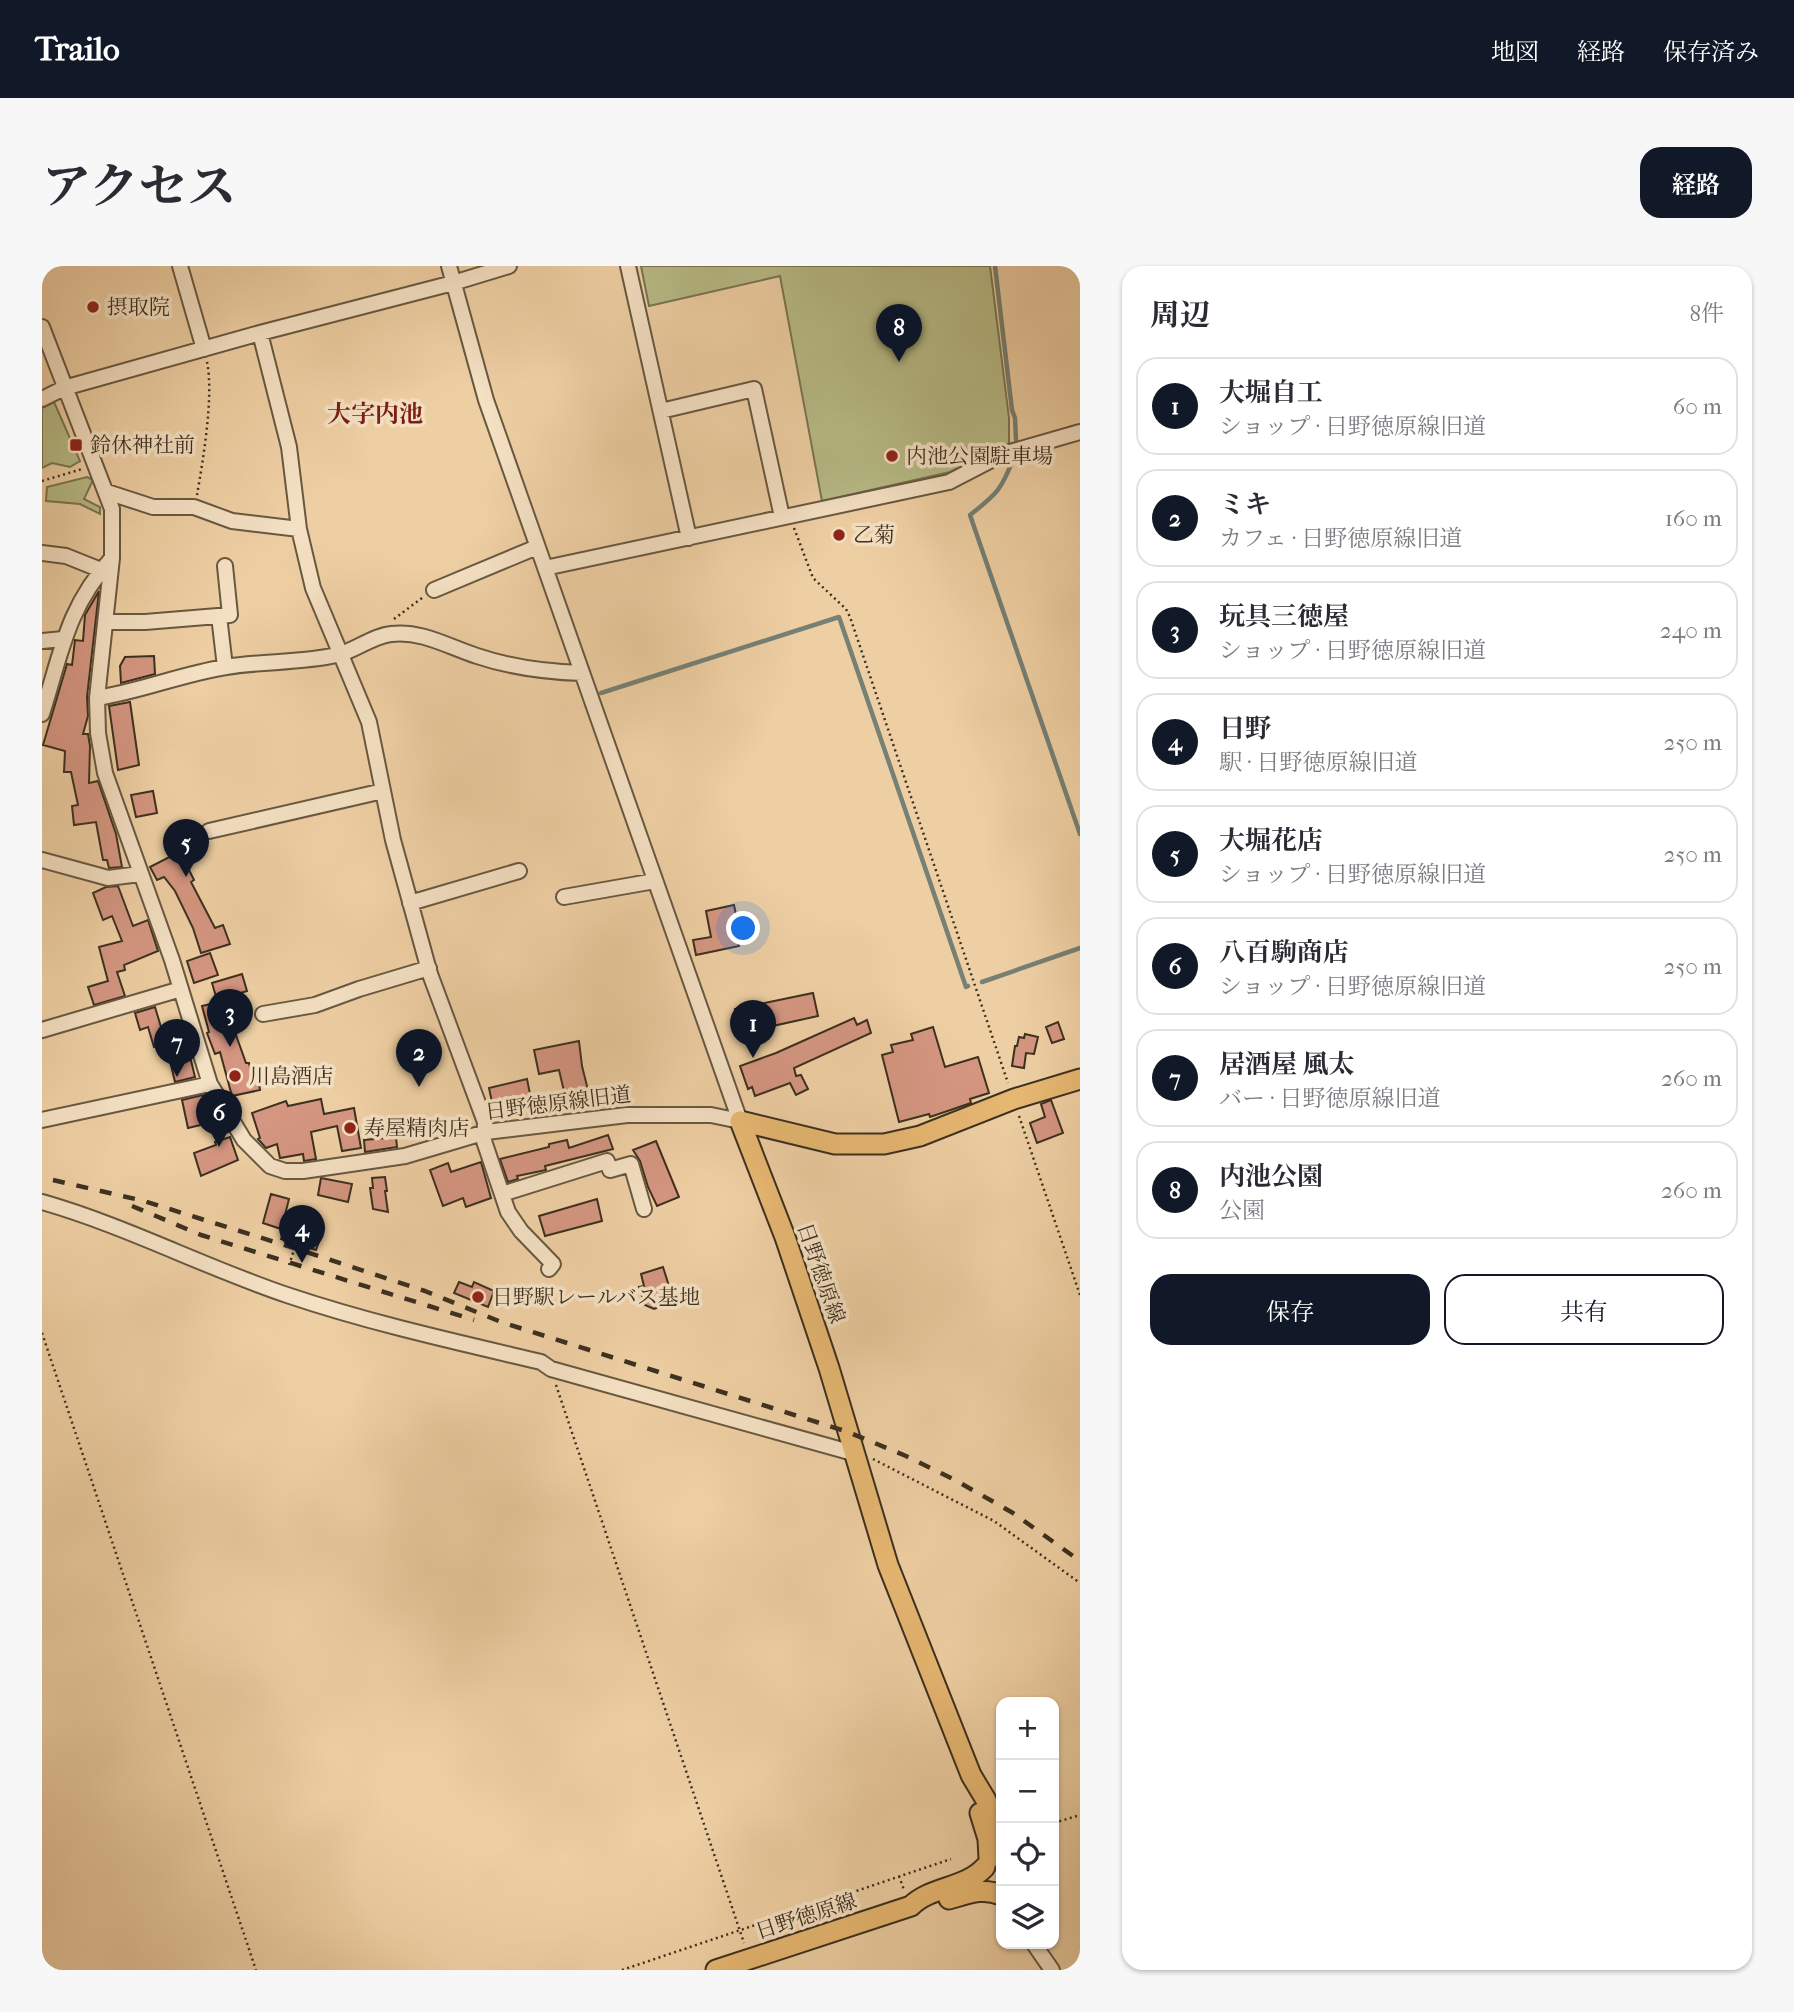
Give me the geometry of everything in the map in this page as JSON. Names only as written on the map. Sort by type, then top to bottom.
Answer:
[{"type":"main road","points":[[740,1121],[835,1144],[884,1144],[920,1136],[1014,1099],[1080,1079]]},
{"type":"main road","name":"日野徳原線","points":[[740,1121],[785,1237],[829,1368],[888,1565],[971,1775],[996,1823]]},
{"type":"main road","name":"日野徳原線","points":[[971,1775],[992,1859],[985,1880],[996,1892]]},
{"type":"main road","name":"日野徳原線","points":[[911,1906],[919,1897],[966,1881],[992,1859]]},
{"type":"main road","name":"日野徳原線","points":[[716,1970],[911,1906],[921,1908],[970,1893],[996,1893]]},
{"type":"street","points":[[180,266],[204,349]]},
{"type":"street","points":[[449,266],[485,400],[740,1121]]},
{"type":"street","points":[[42,399],[64,388],[260,333],[453,284],[509,266]]},
{"type":"street","points":[[628,266],[689,537]]},
{"type":"street","name":"日野徳原線旧道","points":[[42,327],[112,509],[112,558],[97,698],[98,733],[105,773],[161,926],[210,1084],[249,1146],[270,1166],[285,1171],[405,1156],[486,1132],[627,1115],[711,1115],[740,1121]]},
{"type":"street","points":[[260,333],[289,447],[299,529],[313,588],[369,722],[393,840],[429,968],[485,1122],[484,1142],[508,1212],[521,1231],[553,1264],[549,1269]]},
{"type":"street","points":[[661,411],[754,388],[786,516]]},
{"type":"street","points":[[545,568],[949,482],[1003,454],[1080,432]]},
{"type":"street","points":[[107,492],[153,507],[194,507],[232,521],[299,529]]},
{"type":"street","points":[[434,590],[537,547]]},
{"type":"street","points":[[42,553],[66,556],[101,570]]},
{"type":"street","points":[[42,714],[63,639],[83,596],[112,558]]},
{"type":"street","points":[[106,622],[145,622],[230,615],[225,566]]},
{"type":"street","points":[[219,616],[225,667]]},
{"type":"street","points":[[97,698],[125,694],[225,667],[309,660],[342,654],[390,634],[419,635],[478,656],[512,664],[560,673],[582,673]]},
{"type":"street","points":[[42,641],[63,639]]},
{"type":"street","points":[[209,831],[383,791]]},
{"type":"street","points":[[42,860],[108,878],[140,874]]},
{"type":"street","points":[[410,902],[519,871]]},
{"type":"street","points":[[564,897],[655,881]]},
{"type":"street","points":[[263,1014],[315,1005],[429,968]]},
{"type":"street","points":[[42,1030],[181,989]]},
{"type":"street","points":[[42,1120],[210,1084]]},
{"type":"street","points":[[502,1195],[607,1161],[610,1170],[631,1164],[644,1209]]},
{"type":"street","points":[[42,1202],[149,1239],[196,1261],[289,1296],[397,1328],[541,1362],[551,1369],[853,1452]]},
{"type":"street","points":[[1038,1949],[1053,1970]]},
{"type":"street","points":[[1047,1949],[1053,1970]]},
{"type":"path","points":[[194,507],[207,415],[209,372],[204,349]]},
{"type":"path","points":[[42,481],[96,466]]},
{"type":"path","points":[[786,516],[813,578],[846,609],[1080,1295]]},
{"type":"path","points":[[394,618],[434,590]]},
{"type":"path","points":[[289,1265],[295,1247]]},
{"type":"path","points":[[42,1333],[256,1970]]},
{"type":"path","points":[[551,1369],[749,1959]]},
{"type":"path","points":[[853,1452],[994,1521],[1080,1583]]},
{"type":"path","points":[[1057,1823],[1080,1815]]},
{"type":"path","points":[[622,1970],[951,1859]]},
{"type":"green space","points":[[641,266],[990,266],[1009,418],[1009,444],[950,472],[822,501],[780,276],[649,306]]},
{"type":"green space","points":[[54,402],[80,461],[70,467],[52,463],[42,468],[42,408]]},
{"type":"green space","points":[[87,477],[93,480],[84,499],[100,507],[100,514],[80,504],[46,501],[47,487]]},
{"type":"building","points":[[99,591],[87,697],[88,716],[83,734],[88,734],[90,746],[89,783],[98,781],[116,834],[122,867],[109,868],[107,860],[103,860],[96,822],[74,825],[72,806],[78,805],[71,772],[64,772],[65,751],[43,745],[67,664],[72,665],[75,640],[83,641],[85,615]]},
{"type":"building","points":[[154,656],[155,674],[121,683],[120,666],[125,657]]},
{"type":"building","points":[[130,702],[139,765],[118,770],[109,706]]},
{"type":"building","points":[[153,791],[157,813],[136,817],[131,795]]},
{"type":"building","points":[[177,853],[184,868],[187,866],[194,880],[191,882],[215,928],[223,925],[230,944],[201,953],[193,928],[175,891],[164,877],[157,880],[150,867]]},
{"type":"building","points":[[118,886],[133,926],[148,920],[158,951],[124,965],[125,970],[117,972],[125,996],[94,1005],[88,987],[108,981],[99,947],[122,941],[112,916],[103,920],[93,893],[106,887]]},
{"type":"building","points":[[734,905],[741,939],[738,940],[739,946],[696,955],[693,940],[711,937],[706,911]]},
{"type":"building","points":[[210,953],[218,975],[194,983],[187,961]]},
{"type":"building","points":[[242,974],[247,991],[217,1000],[212,983]]},
{"type":"building","points":[[813,993],[818,1016],[741,1033],[735,1009]]},
{"type":"building","points":[[224,1001],[230,1024],[246,1063],[249,1063],[253,1079],[258,1078],[260,1090],[232,1096],[220,1052],[215,1054],[207,1033],[209,1032],[202,1006]]},
{"type":"building","points":[[155,1007],[161,1027],[172,1024],[179,1046],[187,1044],[195,1077],[175,1082],[166,1044],[154,1047],[148,1027],[140,1030],[135,1013]]},
{"type":"building","points":[[854,1018],[857,1025],[867,1020],[871,1033],[794,1068],[796,1076],[801,1075],[808,1089],[796,1095],[790,1083],[755,1096],[752,1087],[748,1089],[740,1066]]},
{"type":"building","points":[[1058,1022],[1064,1039],[1052,1043],[1046,1027]]},
{"type":"building","points":[[933,1027],[945,1067],[978,1057],[989,1093],[970,1099],[971,1103],[930,1117],[929,1114],[899,1122],[882,1055],[893,1052],[891,1045],[913,1040],[911,1034]]},
{"type":"building","points":[[1025,1034],[1038,1037],[1034,1054],[1026,1053],[1024,1068],[1012,1066],[1015,1046],[1019,1037],[1024,1038]]},
{"type":"building","points":[[579,1041],[590,1098],[567,1104],[559,1070],[539,1074],[534,1050]]},
{"type":"building","points":[[527,1079],[532,1104],[494,1112],[489,1088]]},
{"type":"building","points":[[203,1095],[209,1123],[188,1128],[182,1100]]},
{"type":"building","points":[[321,1099],[324,1114],[354,1108],[361,1148],[342,1151],[337,1126],[311,1132],[316,1159],[304,1161],[303,1154],[280,1158],[277,1144],[266,1148],[258,1139],[260,1138],[252,1113],[286,1101],[288,1106]]},
{"type":"building","points":[[1051,1100],[1063,1133],[1037,1143],[1030,1123],[1045,1117],[1041,1104]]},
{"type":"building","points":[[608,1135],[613,1149],[545,1166],[546,1170],[517,1176],[518,1179],[508,1182],[500,1159],[567,1140],[569,1148]]},
{"type":"building","points":[[230,1137],[238,1160],[201,1176],[194,1153]]},
{"type":"building","points":[[396,1137],[397,1147],[365,1152],[364,1140]]},
{"type":"building","points":[[656,1141],[679,1197],[657,1206],[640,1161],[633,1150]]},
{"type":"building","points":[[481,1162],[491,1198],[466,1207],[463,1198],[443,1206],[430,1170],[448,1163],[451,1172]]},
{"type":"building","points":[[385,1177],[388,1212],[373,1209],[370,1188],[373,1188],[372,1178]]},
{"type":"building","points":[[321,1178],[352,1184],[348,1202],[318,1195]]},
{"type":"building","points":[[271,1194],[289,1199],[285,1215],[324,1228],[316,1250],[281,1239],[284,1230],[263,1223]]},
{"type":"building","points":[[597,1199],[602,1221],[545,1236],[539,1216]]},
{"type":"building","points":[[663,1267],[674,1302],[654,1309],[645,1305],[639,1287],[644,1286],[641,1274]]},
{"type":"building","name":"日野駅レールバス基地","points":[[459,1282],[472,1287],[474,1282],[494,1291],[488,1307],[454,1293]]},
{"type":"waterway","points":[[995,266],[1016,440]]},
{"type":"waterway","points":[[1014,457],[998,490],[970,515],[1080,834]]},
{"type":"waterway","points":[[601,693],[839,617],[966,987],[968,986]]},
{"type":"waterway","points":[[982,982],[1080,948]]},
{"type":"railway","points":[[53,1180],[144,1201],[297,1249],[425,1291],[501,1322],[848,1432],[955,1480],[1013,1513],[1080,1561]]},
{"type":"railway","points":[[132,1206],[201,1235],[474,1320]]},
{"type":"place","name":"摂取院","points":[[93,307]]},
{"type":"place","name":"内池公園","points":[[899,362]]},
{"type":"place","name":"鈴休神社前","points":[[76,445]]},
{"type":"place","name":"内池公園駐車場","points":[[892,456]]},
{"type":"place","name":"乙菊","points":[[839,535]]},
{"type":"place","name":"大堀花店","points":[[186,877]]},
{"type":"place","name":"玩具三徳屋","points":[[230,1047]]},
{"type":"place","name":"大堀自工","points":[[753,1058]]},
{"type":"place","name":"川島酒店","points":[[235,1076]]},
{"type":"place","name":"居酒屋 風太","points":[[177,1077]]},
{"type":"place","name":"ミキ","points":[[419,1087]]},
{"type":"place","name":"寿屋精肉店","points":[[350,1128]]},
{"type":"place","name":"八百駒商店","points":[[219,1147]]},
{"type":"place","name":"日野","points":[[302,1263]]},
{"type":"place","name":"日野駅レールバス基地","points":[[478,1297]]},
{"type":"district","name":"大字内池","points":[[375,414]]}]
